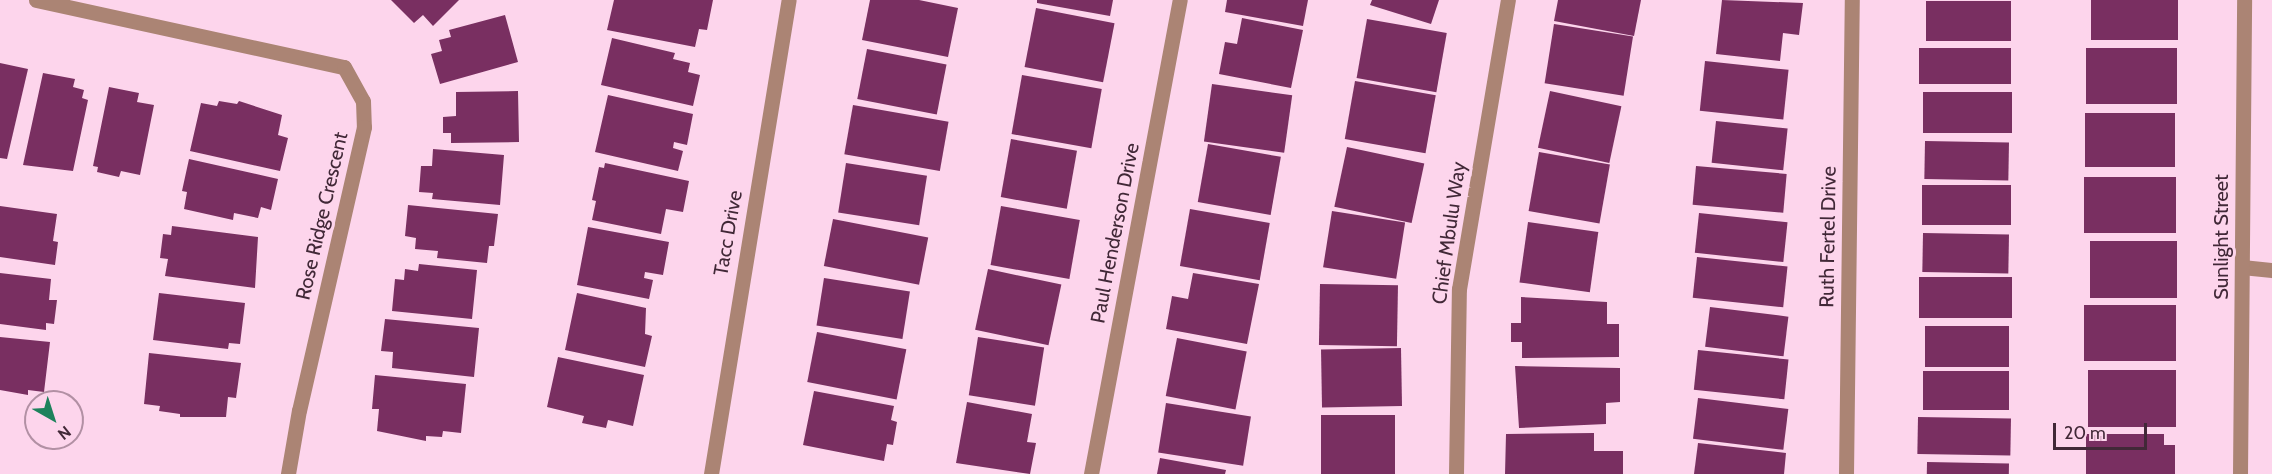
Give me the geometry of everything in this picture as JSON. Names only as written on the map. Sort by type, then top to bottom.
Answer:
[{"type":"street","name":"Rose Ridge Crescent","points":[[36,0],[344,67],[363,101],[364,127],[299,410],[288,474]]},
{"type":"street","name":"Tacc Drive","points":[[711,474],[789,0]]},
{"type":"street","name":"Paul Henderson Drive","points":[[1091,474],[1180,0]]},
{"type":"street","name":"Chief Mbulu Way","points":[[1456,474],[1459,289],[1508,0]]},
{"type":"street","name":"Ruth Fertel Drive","points":[[1846,474],[1852,0]]},
{"type":"street","name":"Sunlight Street","points":[[2240,474],[2244,0]]},
{"type":"street","points":[[2242,267],[2272,270]]},
{"type":"building","points":[[391,0],[459,0],[433,26],[423,15],[414,23]]},
{"type":"building","points":[[614,0],[713,0],[707,30],[699,29],[695,47],[607,30]]},
{"type":"building","points":[[870,0],[919,0],[958,8],[948,57],[862,40]]},
{"type":"building","points":[[1037,0],[1113,0],[1110,16],[1037,3]]},
{"type":"building","points":[[1227,0],[1308,0],[1303,26],[1225,12]]},
{"type":"building","points":[[1372,0],[1439,0],[1431,24],[1370,5]]},
{"type":"building","points":[[1558,0],[1641,0],[1634,36],[1554,21]]},
{"type":"building","points":[[1722,0],[1803,3],[1799,35],[1783,33],[1780,61],[1716,54]]},
{"type":"building","points":[[2091,0],[2178,0],[2178,40],[2091,40]]},
{"type":"building","points":[[1926,1],[2011,1],[2011,41],[1926,41]]},
{"type":"building","points":[[1036,8],[1115,23],[1103,82],[1025,67]]},
{"type":"building","points":[[505,15],[518,62],[440,84],[431,54],[442,51],[439,40],[451,37],[449,30]]},
{"type":"building","points":[[1242,18],[1303,30],[1291,88],[1219,74],[1225,42],[1237,44]]},
{"type":"building","points":[[1367,19],[1447,33],[1436,92],[1357,78]]},
{"type":"building","points":[[1554,24],[1633,37],[1624,96],[1545,83]]},
{"type":"building","points":[[612,38],[675,53],[673,59],[690,63],[688,72],[700,75],[693,106],[601,85]]},
{"type":"building","points":[[1919,48],[2011,48],[2011,84],[1919,84]]},
{"type":"building","points":[[2086,48],[2177,48],[2177,104],[2086,104]]},
{"type":"building","points":[[867,49],[947,64],[937,115],[857,99]]},
{"type":"building","points":[[1705,61],[1789,70],[1783,120],[1700,111]]},
{"type":"building","points":[[0,63],[28,69],[7,159],[0,158]]},
{"type":"building","points":[[43,73],[75,79],[73,87],[84,90],[82,98],[88,100],[73,171],[23,165]]},
{"type":"building","points":[[1022,75],[1102,89],[1091,148],[1012,134]]},
{"type":"building","points":[[1355,81],[1436,95],[1426,153],[1345,139]]},
{"type":"building","points":[[1212,84],[1292,95],[1284,153],[1204,141]]},
{"type":"building","points":[[109,87],[139,93],[137,102],[154,105],[140,175],[121,171],[119,177],[97,172],[98,167],[93,166]]},
{"type":"building","points":[[518,91],[519,142],[451,143],[451,133],[443,133],[443,117],[456,116],[456,92]]},
{"type":"building","points":[[1550,91],[1621,106],[1609,163],[1538,148]]},
{"type":"building","points":[[1923,92],[2012,92],[2012,133],[1923,133]]},
{"type":"building","points":[[608,95],[693,114],[687,145],[674,142],[673,148],[683,151],[678,171],[595,152]]},
{"type":"building","points":[[219,101],[237,104],[239,101],[282,115],[278,135],[288,138],[280,171],[190,151],[201,103],[217,106]]},
{"type":"building","points":[[853,105],[949,122],[940,171],[844,154]]},
{"type":"building","points":[[2085,113],[2175,113],[2175,167],[2085,167]]},
{"type":"building","points":[[1716,121],[1788,129],[1783,170],[1712,163]]},
{"type":"building","points":[[1011,139],[1077,151],[1067,209],[1001,197]]},
{"type":"building","points":[[1925,141],[2009,142],[2008,180],[1924,179]]},
{"type":"building","points":[[1208,144],[1281,157],[1271,215],[1198,202]]},
{"type":"building","points":[[1347,147],[1424,163],[1412,223],[1334,207]]},
{"type":"building","points":[[433,149],[504,155],[500,205],[432,199],[433,193],[419,192],[421,166],[432,166]]},
{"type":"building","points":[[1539,152],[1610,165],[1599,224],[1529,211]]},
{"type":"building","points":[[189,159],[278,179],[271,210],[261,207],[258,218],[234,213],[233,220],[184,209],[187,192],[182,191]]},
{"type":"building","points":[[605,163],[689,181],[683,212],[666,209],[661,234],[592,220],[596,201],[592,200],[599,167],[604,168]]},
{"type":"building","points":[[846,163],[927,176],[919,225],[838,212]]},
{"type":"building","points":[[1696,166],[1787,174],[1783,213],[1693,205]]},
{"type":"building","points":[[2084,177],[2176,177],[2176,233],[2084,233]]},
{"type":"building","points":[[1922,185],[2011,185],[2011,225],[1922,225]]},
{"type":"building","points":[[408,205],[498,214],[494,246],[489,246],[487,263],[437,258],[438,251],[415,249],[416,238],[405,236]]},
{"type":"building","points":[[0,206],[57,214],[53,241],[58,242],[55,265],[0,257]]},
{"type":"building","points":[[1001,206],[1080,220],[1069,279],[991,265]]},
{"type":"building","points":[[1190,209],[1270,223],[1260,280],[1180,266]]},
{"type":"building","points":[[1332,211],[1405,223],[1396,279],[1323,267]]},
{"type":"building","points":[[1699,213],[1788,222],[1783,262],[1695,253]]},
{"type":"building","points":[[833,219],[928,238],[919,285],[824,266]]},
{"type":"building","points":[[1528,222],[1598,232],[1590,292],[1520,282]]},
{"type":"building","points":[[172,226],[258,237],[255,288],[165,276],[168,259],[160,258],[163,234],[171,235]]},
{"type":"building","points":[[588,227],[669,242],[663,275],[645,272],[644,278],[653,280],[649,299],[577,285]]},
{"type":"building","points":[[1923,233],[2009,235],[2008,273],[1922,272]]},
{"type":"building","points":[[2090,241],[2177,241],[2177,298],[2090,298]]},
{"type":"building","points":[[1697,257],[1788,267],[1783,307],[1693,298]]},
{"type":"building","points":[[419,264],[477,270],[472,319],[392,311],[395,279],[404,280],[405,269],[418,271]]},
{"type":"building","points":[[988,269],[1061,285],[1048,345],[975,330]]},
{"type":"building","points":[[0,273],[51,279],[49,300],[57,300],[54,324],[46,323],[46,330],[0,324]]},
{"type":"building","points":[[1193,273],[1259,284],[1247,344],[1166,329],[1172,296],[1188,299]]},
{"type":"building","points":[[1919,277],[2012,277],[2012,318],[1919,318]]},
{"type":"building","points":[[824,278],[910,292],[902,339],[816,325]]},
{"type":"building","points":[[1320,284],[1398,285],[1397,346],[1319,345]]},
{"type":"building","points":[[159,293],[245,303],[240,344],[229,343],[228,349],[153,340]]},
{"type":"building","points":[[577,293],[646,308],[645,334],[652,336],[645,367],[565,350]]},
{"type":"building","points":[[1521,297],[1607,302],[1607,324],[1619,324],[1619,357],[1522,358],[1522,342],[1511,342],[1511,323],[1521,323]]},
{"type":"building","points":[[2084,305],[2176,305],[2176,361],[2084,361]]},
{"type":"building","points":[[1710,307],[1788,317],[1784,356],[1705,347]]},
{"type":"building","points":[[385,319],[479,328],[474,377],[392,368],[393,352],[381,351]]},
{"type":"building","points":[[1925,326],[2009,326],[2009,367],[1925,367]]},
{"type":"building","points":[[817,332],[906,349],[897,399],[807,382]]},
{"type":"building","points":[[0,337],[50,342],[44,390],[24,390],[24,394],[0,390]]},
{"type":"building","points":[[978,337],[1044,347],[1035,406],[969,395]]},
{"type":"building","points":[[1177,338],[1247,352],[1235,409],[1166,396]]},
{"type":"building","points":[[1401,348],[1402,406],[1322,407],[1321,349]]},
{"type":"building","points":[[1698,350],[1789,360],[1784,399],[1694,390]]},
{"type":"building","points":[[149,353],[241,363],[236,398],[228,397],[226,417],[180,417],[180,414],[159,411],[160,406],[144,404]]},
{"type":"building","points":[[558,357],[644,375],[633,426],[608,420],[606,428],[582,423],[584,416],[547,407]]},
{"type":"building","points":[[1515,366],[1620,368],[1620,402],[1606,403],[1606,424],[1519,428]]},
{"type":"building","points":[[2088,370],[2176,370],[2176,427],[2088,427]]},
{"type":"building","points":[[1923,371],[2009,371],[2009,410],[1923,410]]},
{"type":"building","points":[[375,375],[466,384],[461,433],[443,431],[442,437],[426,436],[426,441],[377,431],[379,409],[372,409]]},
{"type":"building","points":[[814,391],[894,406],[891,420],[897,422],[893,445],[887,444],[884,461],[803,445]]},
{"type":"building","points":[[1698,398],[1788,409],[1783,450],[1693,439]]},
{"type":"building","points":[[967,402],[1032,414],[1027,442],[1036,443],[1030,474],[956,463]]},
{"type":"building","points":[[1166,403],[1251,416],[1243,466],[1158,452]]},
{"type":"building","points":[[1321,415],[1395,415],[1395,474],[1321,474]]},
{"type":"building","points":[[1918,417],[2011,419],[2010,456],[1917,454]]},
{"type":"building","points":[[1594,433],[1594,451],[1623,451],[1623,474],[1505,474],[1506,434]]},
{"type":"building","points":[[2086,434],[2164,434],[2164,445],[2175,445],[2175,474],[2086,474]]},
{"type":"building","points":[[1698,443],[1786,453],[1784,474],[1694,474]]},
{"type":"building","points":[[1160,458],[1226,470],[1225,474],[1157,474]]},
{"type":"building","points":[[1927,462],[2009,463],[2009,474],[1927,474]]}]
